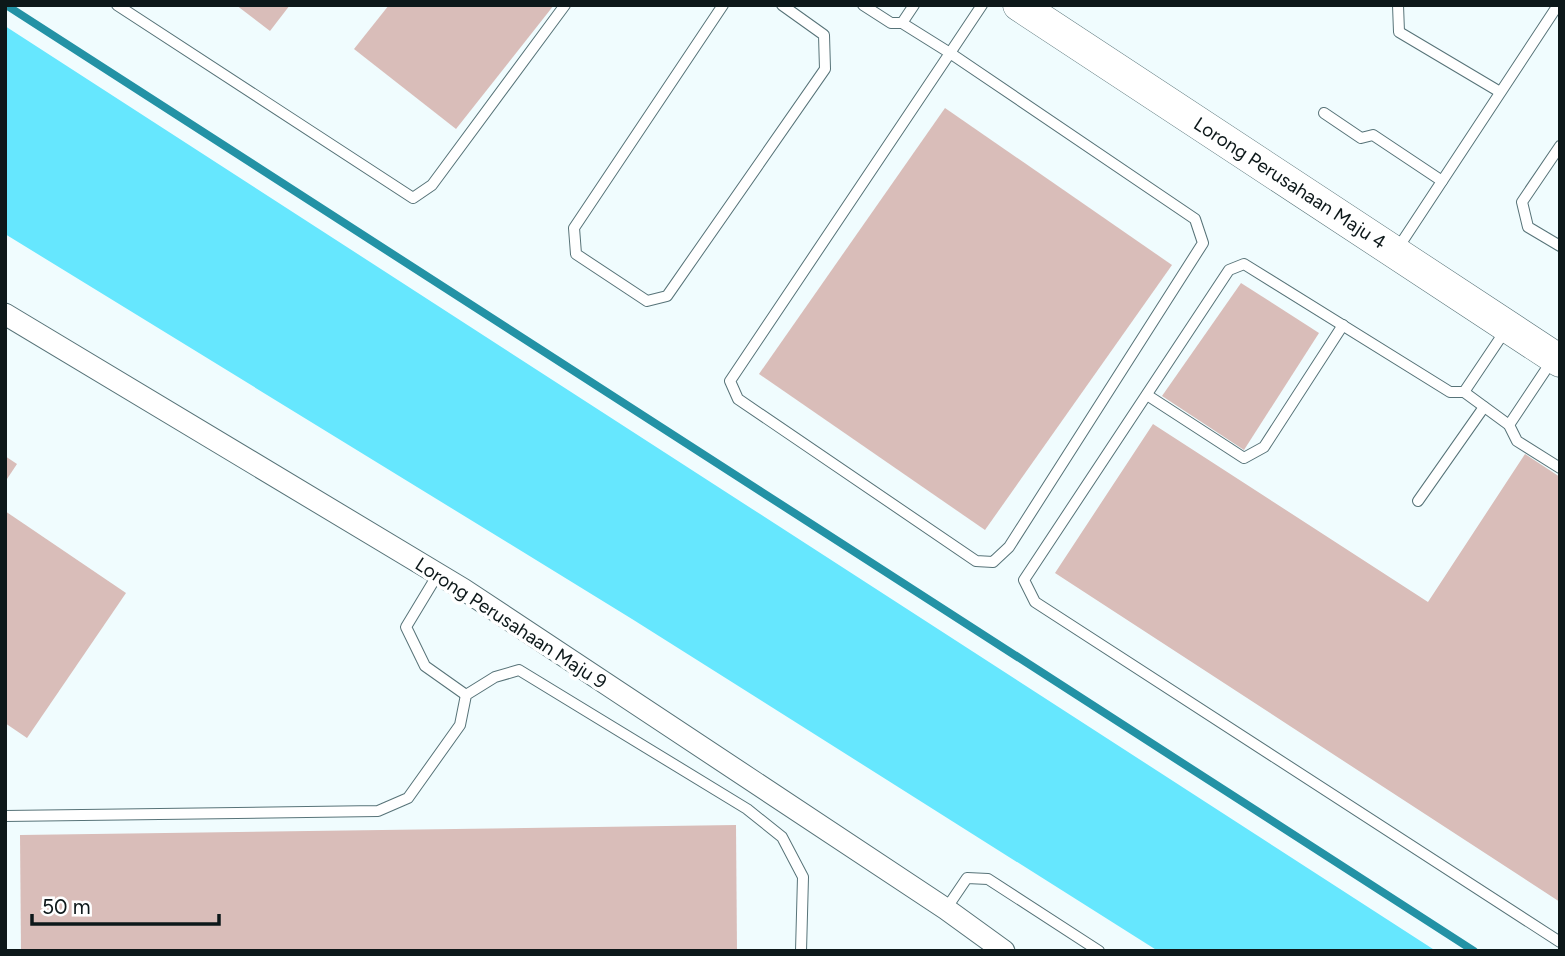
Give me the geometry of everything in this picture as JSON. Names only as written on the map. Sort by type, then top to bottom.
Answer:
[{"type":"street","name":"Lorong Perusahaan Maju 4","points":[[1019,5],[1557,359]]},
{"type":"street","name":"Lorong Perusahaan Maju 9","points":[[5,314],[438,574],[946,909],[1004,951]]},
{"type":"lane","points":[[117,5],[413,198],[432,185],[565,5]]},
{"type":"lane","points":[[723,5],[574,228],[576,254],[647,301],[667,296],[825,69],[824,35],[782,5]]},
{"type":"lane","points":[[863,5],[891,23],[902,23],[950,53],[1195,219],[1203,243],[1009,547],[993,562],[976,561],[738,399],[730,381],[950,53],[982,5]]},
{"type":"lane","points":[[902,23],[914,5]]},
{"type":"lane","points":[[1398,5],[1399,32],[1500,92]]},
{"type":"lane","points":[[1395,252],[1558,5]]},
{"type":"lane","points":[[1324,113],[1361,138],[1373,135],[1442,181]]},
{"type":"lane","points":[[1560,146],[1522,202],[1528,227],[1560,246]]},
{"type":"lane","points":[[1560,468],[1517,441],[1509,425],[1464,392],[1450,392],[1244,264],[1229,270],[1024,580],[1035,602],[1560,942]]},
{"type":"lane","points":[[1147,395],[1244,458],[1264,447],[1343,325]]},
{"type":"lane","points":[[1464,392],[1508,326]]},
{"type":"lane","points":[[1509,425],[1557,359]]},
{"type":"lane","points":[[1418,501],[1484,407]]},
{"type":"lane","points":[[438,574],[406,627],[425,666],[466,695]]},
{"type":"lane","points":[[5,816],[378,811],[408,798],[460,725],[466,695],[495,677],[519,670],[747,809],[782,837],[803,877],[802,951]]},
{"type":"lane","points":[[946,909],[967,878],[988,879],[1099,951]]},
{"type":"shaded area","points":[[5,26],[1436,951],[1158,951],[632,619],[5,234]]},
{"type":"building","points":[[236,5],[290,5],[270,31]]},
{"type":"building","points":[[389,5],[554,5],[456,129],[354,49]]},
{"type":"building","points":[[945,108],[1172,265],[985,530],[759,374]]},
{"type":"building","points":[[1241,283],[1319,333],[1244,450],[1162,396]]},
{"type":"building","points":[[1153,424],[1428,602],[1525,454],[1560,477],[1560,902],[1055,573]]},
{"type":"building","points":[[5,456],[17,464],[5,482]]},
{"type":"building","points":[[5,511],[126,593],[27,738],[5,723]]},
{"type":"building","points":[[736,825],[737,951],[21,951],[20,835]]},
{"type":"waterway","points":[[6,5],[1474,951]]}]
